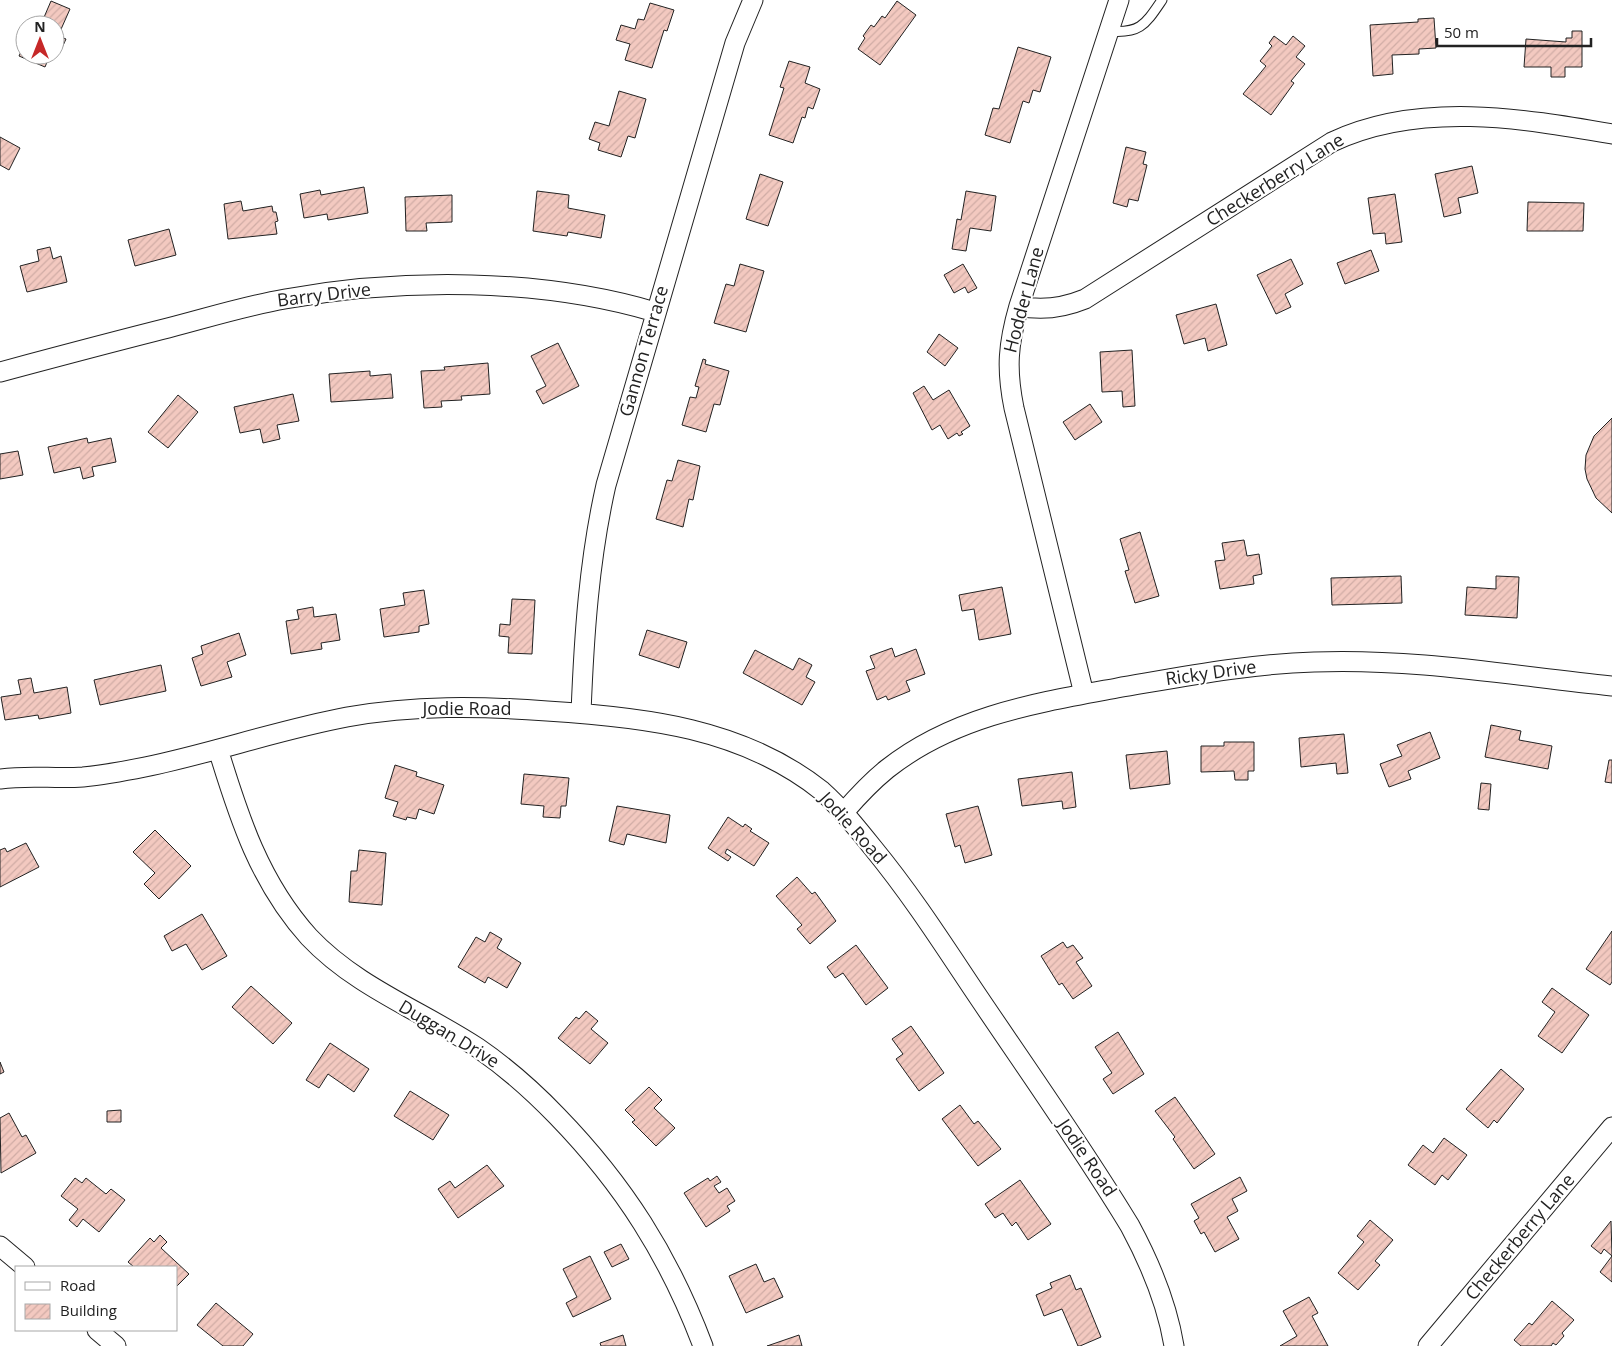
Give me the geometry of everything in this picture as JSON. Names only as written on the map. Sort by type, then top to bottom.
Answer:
[{"type":"street","name":"Gannon Terrace","points":[[581,713],[587,606],[598,520],[608,477],[734,43],[753,0]]},
{"type":"street","name":"Hodder Lane","points":[[1084,694],[1009,385],[1008,351],[1019,306],[1119,0]]},
{"type":"street","name":"Checkerberry Lane","points":[[1019,306],[1035,310],[1054,308],[1086,299],[1325,146],[1352,132],[1420,118],[1470,118],[1514,120],[1612,134]]},
{"type":"street","name":"Barry Drive","points":[[0,372],[254,305],[356,290],[442,286],[502,288],[604,298],[655,312]]},
{"type":"street","name":"Ricky Drive","points":[[844,812],[886,770],[936,738],[997,712],[1084,694],[1232,668],[1314,662],[1402,664],[1612,686]]},
{"type":"street","name":"Jodie Road","points":[[0,779],[17,777],[83,777],[106,774],[144,767],[304,726],[348,717],[416,708],[481,707],[581,713],[660,721],[718,736],[748,748],[799,775],[822,791],[844,812],[905,887],[1116,1203],[1151,1266],[1161,1291],[1174,1346]]},
{"type":"street","name":"Duggan Drive","points":[[218,749],[245,832],[258,863],[290,914],[330,957],[380,992],[479,1049],[523,1084],[571,1131],[613,1180],[652,1236],[680,1290],[703,1346]]},
{"type":"street","name":"Checkerberry Lane","points":[[1428,1346],[1612,1127]]},
{"type":"street","points":[[0,1246],[24,1266]]},
{"type":"street","points":[[98,1331],[116,1346]]},
{"type":"lane","points":[[1108,31],[1124,32],[1141,26],[1162,0]]},
{"type":"building","points":[[51,1],[70,9],[65,20],[65,15],[45,15]]},
{"type":"building","points":[[897,1],[916,15],[880,65],[858,49],[865,38],[863,36],[871,25],[874,27],[882,16],[885,18]]},
{"type":"building","points":[[650,3],[674,10],[667,31],[664,30],[652,68],[625,60],[630,44],[616,40],[621,25],[635,29],[638,19],[644,20]]},
{"type":"building","points":[[1434,18],[1436,48],[1419,49],[1419,54],[1392,55],[1393,74],[1373,76],[1370,25],[1418,22],[1418,19]]},
{"type":"building","points":[[1572,31],[1582,31],[1582,67],[1565,67],[1565,77],[1551,77],[1551,67],[1524,67],[1526,39],[1566,42],[1566,38],[1572,38]]},
{"type":"building","points":[[1274,36],[1286,45],[1293,36],[1305,46],[1296,57],[1305,64],[1291,81],[1294,83],[1271,115],[1243,94],[1266,66],[1260,61],[1272,46],[1269,43]]},
{"type":"building","points":[[1018,47],[1051,57],[1040,92],[1033,90],[1029,103],[1023,101],[1010,143],[985,135],[993,108],[999,109]]},
{"type":"building","points":[[789,61],[810,67],[805,83],[820,89],[813,109],[808,107],[805,118],[802,117],[793,143],[769,135],[784,88],[780,87]]},
{"type":"building","points":[[619,91],[646,99],[635,138],[628,136],[621,157],[598,150],[600,143],[589,139],[595,122],[609,126]]},
{"type":"building","points":[[0,137],[20,148],[9,170],[0,165]]},
{"type":"building","points":[[1126,147],[1146,152],[1143,164],[1147,165],[1138,201],[1129,199],[1127,207],[1113,203]]},
{"type":"building","points":[[1472,166],[1478,193],[1458,198],[1461,213],[1444,217],[1435,174]]},
{"type":"building","points":[[760,174],[783,182],[768,226],[746,219]]},
{"type":"building","points":[[364,187],[368,213],[328,220],[327,214],[304,218],[300,194],[320,190],[321,195]]},
{"type":"building","points":[[537,191],[569,195],[568,208],[605,215],[601,238],[568,232],[567,236],[533,231]]},
{"type":"building","points":[[966,191],[996,196],[991,231],[970,228],[966,251],[952,249],[957,219],[961,220]]},
{"type":"building","points":[[1395,194],[1402,242],[1386,244],[1385,233],[1373,234],[1368,198]]},
{"type":"building","points":[[452,195],[452,222],[426,223],[427,231],[406,231],[405,197]]},
{"type":"building","points":[[241,201],[243,211],[272,206],[278,221],[275,222],[277,234],[228,239],[224,204]]},
{"type":"building","points":[[1528,202],[1584,203],[1583,231],[1527,231]]},
{"type":"building","points":[[169,229],[176,255],[135,266],[128,240]]},
{"type":"building","points":[[50,247],[53,259],[61,256],[67,282],[27,292],[20,266],[39,261],[37,250]]},
{"type":"building","points":[[1371,250],[1379,271],[1345,284],[1337,263]]},
{"type":"building","points":[[1291,259],[1303,284],[1285,294],[1291,307],[1276,314],[1257,275]]},
{"type":"building","points":[[740,264],[764,271],[746,332],[714,323],[726,284],[734,286]]},
{"type":"building","points":[[963,264],[977,288],[968,293],[965,287],[954,293],[944,275]]},
{"type":"building","points":[[1216,304],[1227,345],[1208,351],[1205,338],[1184,344],[1176,315]]},
{"type":"building","points":[[939,334],[958,348],[945,366],[927,352]]},
{"type":"building","points":[[558,343],[579,386],[543,404],[536,391],[546,386],[531,356]]},
{"type":"building","points":[[1132,350],[1135,406],[1123,407],[1122,391],[1102,392],[1100,352]]},
{"type":"building","points":[[703,359],[706,360],[705,364],[729,371],[720,405],[714,404],[706,432],[682,425],[690,397],[696,398],[699,387],[695,386]]},
{"type":"building","points":[[488,363],[490,394],[461,396],[462,400],[441,401],[442,407],[424,408],[421,371],[445,370],[444,367]]},
{"type":"building","points":[[370,371],[370,376],[391,374],[393,398],[331,402],[329,374]]},
{"type":"building","points":[[924,386],[933,400],[949,390],[970,426],[961,432],[963,434],[959,436],[957,433],[948,439],[940,425],[932,430],[913,393]]},
{"type":"building","points":[[293,394],[299,421],[277,425],[280,439],[263,443],[260,429],[240,433],[234,407]]},
{"type":"building","points":[[178,395],[198,412],[168,448],[148,432]]},
{"type":"building","points":[[1090,404],[1102,422],[1075,440],[1063,422]]},
{"type":"building","points":[[1612,418],[1612,513],[1596,498],[1587,479],[1585,469],[1586,455],[1594,436]]},
{"type":"building","points":[[87,438],[88,443],[111,438],[116,462],[92,467],[94,476],[83,479],[80,467],[54,473],[48,447]]},
{"type":"building","points":[[18,451],[23,475],[0,479],[0,454]]},
{"type":"building","points":[[678,460],[700,466],[693,500],[689,499],[683,527],[656,519],[667,480],[672,481]]},
{"type":"building","points":[[1140,532],[1159,596],[1135,603],[1125,571],[1129,570],[1120,539]]},
{"type":"building","points":[[1244,540],[1247,556],[1259,554],[1262,574],[1253,576],[1254,584],[1220,589],[1215,561],[1225,560],[1222,543]]},
{"type":"building","points":[[1401,576],[1402,603],[1332,605],[1331,578]]},
{"type":"building","points":[[1496,576],[1519,577],[1517,618],[1465,615],[1467,587],[1496,589]]},
{"type":"building","points":[[1002,587],[1011,634],[979,640],[974,609],[962,611],[959,595]]},
{"type":"building","points":[[424,590],[429,624],[419,626],[419,632],[384,637],[380,609],[405,605],[403,593]]},
{"type":"building","points":[[512,599],[535,600],[532,654],[508,653],[509,637],[499,636],[500,624],[510,625]]},
{"type":"building","points":[[313,607],[314,617],[336,614],[340,640],[321,643],[322,649],[291,654],[286,621],[299,619],[297,610]]},
{"type":"building","points":[[647,630],[687,642],[679,668],[639,655]]},
{"type":"building","points":[[239,633],[246,655],[227,662],[232,677],[201,686],[192,658],[203,654],[201,646]]},
{"type":"building","points":[[892,648],[895,657],[916,649],[925,674],[906,681],[910,691],[888,700],[886,696],[877,700],[866,671],[875,668],[870,656]]},
{"type":"building","points":[[755,650],[793,670],[799,658],[812,665],[806,677],[815,682],[802,705],[743,673]]},
{"type":"building","points":[[161,665],[166,691],[100,705],[94,680]]},
{"type":"building","points":[[31,678],[34,693],[67,687],[71,713],[39,719],[38,715],[5,720],[1,697],[21,694],[18,680]]},
{"type":"building","points":[[1491,725],[1521,731],[1519,740],[1552,746],[1548,769],[1485,757]]},
{"type":"building","points":[[1430,732],[1440,758],[1408,771],[1411,779],[1389,787],[1380,764],[1402,756],[1397,745]]},
{"type":"building","points":[[1344,734],[1348,773],[1337,774],[1336,763],[1301,767],[1299,738]]},
{"type":"building","points":[[1224,742],[1254,742],[1254,771],[1248,771],[1248,780],[1235,780],[1234,771],[1201,772],[1201,746],[1224,746]]},
{"type":"building","points":[[1167,751],[1170,784],[1130,789],[1126,755]]},
{"type":"building","points":[[1609,760],[1612,760],[1612,783],[1605,782]]},
{"type":"building","points":[[395,765],[417,772],[416,776],[444,785],[434,814],[419,809],[416,819],[407,817],[406,820],[393,816],[398,802],[385,798]]},
{"type":"building","points":[[1072,772],[1076,807],[1063,809],[1062,801],[1022,806],[1018,779]]},
{"type":"building","points":[[524,774],[569,778],[566,806],[561,806],[560,818],[543,817],[544,806],[521,804]]},
{"type":"building","points":[[1481,783],[1491,784],[1489,810],[1478,809]]},
{"type":"building","points":[[617,806],[670,815],[666,843],[627,834],[624,845],[609,841]]},
{"type":"building","points":[[978,806],[992,855],[965,863],[960,845],[955,847],[946,814]]},
{"type":"building","points":[[728,817],[743,827],[745,824],[752,829],[750,831],[769,843],[754,866],[727,849],[725,853],[731,857],[728,861],[708,848]]},
{"type":"building","points":[[155,830],[191,866],[159,899],[144,884],[155,873],[133,852]]},
{"type":"building","points":[[26,843],[39,867],[0,887],[0,850],[5,848],[7,852]]},
{"type":"building","points":[[359,850],[386,853],[382,905],[349,902],[351,871],[357,871]]},
{"type":"building","points":[[797,877],[812,894],[815,892],[836,921],[810,944],[797,929],[802,925],[776,896]]},
{"type":"building","points":[[202,914],[227,956],[202,970],[186,944],[172,951],[164,936]]},
{"type":"building","points":[[1612,931],[1612,982],[1610,985],[1586,969]]},
{"type":"building","points":[[490,932],[502,939],[497,948],[521,963],[507,988],[488,977],[485,983],[458,967],[476,937],[485,942]]},
{"type":"building","points":[[1063,942],[1067,948],[1073,945],[1083,958],[1076,962],[1092,986],[1073,999],[1062,983],[1059,985],[1041,956]]},
{"type":"building","points":[[856,945],[888,988],[866,1005],[843,973],[835,978],[827,967]]},
{"type":"building","points":[[251,986],[292,1023],[273,1044],[232,1007]]},
{"type":"building","points":[[1552,988],[1589,1015],[1562,1053],[1538,1036],[1555,1012],[1542,1002]]},
{"type":"building","points":[[586,1011],[598,1021],[591,1029],[608,1043],[590,1064],[558,1038],[576,1017],[579,1019]]},
{"type":"building","points":[[911,1026],[944,1073],[919,1091],[896,1059],[903,1054],[892,1039]]},
{"type":"building","points":[[1118,1032],[1144,1074],[1113,1094],[1103,1079],[1112,1073],[1095,1047]]},
{"type":"building","points":[[330,1043],[369,1069],[354,1092],[328,1074],[319,1088],[306,1080]]},
{"type":"building","points":[[0,1062],[4,1072],[0,1074]]},
{"type":"building","points":[[1501,1069],[1524,1089],[1497,1123],[1494,1120],[1488,1128],[1466,1109]]},
{"type":"building","points":[[649,1087],[662,1100],[654,1108],[675,1128],[656,1146],[632,1122],[635,1120],[625,1110]]},
{"type":"building","points":[[410,1091],[449,1115],[433,1140],[394,1116]]},
{"type":"building","points":[[1175,1097],[1215,1154],[1194,1169],[1173,1139],[1175,1137],[1155,1111]]},
{"type":"building","points":[[960,1105],[974,1124],[978,1121],[1001,1149],[978,1166],[942,1119]]},
{"type":"building","points":[[121,1110],[121,1122],[107,1122],[107,1111]]},
{"type":"building","points":[[9,1113],[22,1137],[26,1135],[36,1153],[1,1173],[0,1118]]},
{"type":"building","points":[[1444,1138],[1467,1155],[1448,1180],[1442,1175],[1435,1185],[1408,1165],[1423,1145],[1433,1153]]},
{"type":"building","points":[[487,1165],[504,1186],[458,1218],[438,1189],[450,1181],[455,1188]]},
{"type":"building","points":[[717,1176],[721,1182],[714,1186],[719,1193],[727,1188],[735,1201],[727,1206],[730,1211],[706,1227],[684,1193],[708,1178],[710,1181]]},
{"type":"building","points":[[1240,1177],[1247,1191],[1232,1199],[1238,1211],[1227,1217],[1239,1239],[1215,1252],[1204,1232],[1201,1234],[1194,1221],[1199,1218],[1191,1204]]},
{"type":"building","points":[[75,1178],[82,1183],[86,1178],[106,1194],[111,1189],[125,1200],[99,1232],[83,1219],[77,1227],[69,1220],[78,1209],[61,1196]]},
{"type":"building","points":[[1020,1180],[1051,1224],[1028,1240],[1016,1222],[1012,1226],[1003,1213],[995,1218],[985,1204]]},
{"type":"building","points":[[1370,1220],[1393,1240],[1375,1261],[1380,1265],[1358,1290],[1338,1273],[1364,1242],[1357,1236]]},
{"type":"building","points":[[1611,1221],[1612,1256],[1604,1249],[1601,1254],[1591,1246]]},
{"type":"building","points":[[160,1235],[167,1242],[161,1248],[189,1274],[178,1285],[178,1266],[133,1266],[128,1262],[150,1238],[154,1242]]},
{"type":"building","points":[[621,1244],[629,1259],[612,1267],[604,1252]]},
{"type":"building","points":[[590,1256],[611,1299],[573,1317],[566,1303],[577,1297],[563,1269]]},
{"type":"building","points":[[1612,1256],[1612,1282],[1600,1272]]},
{"type":"building","points":[[756,1264],[764,1282],[774,1278],[783,1297],[746,1313],[729,1276]]},
{"type":"building","points":[[1070,1275],[1076,1290],[1081,1288],[1101,1337],[1080,1346],[1078,1346],[1062,1309],[1044,1316],[1036,1295],[1052,1288],[1050,1283]]},
{"type":"building","points":[[1309,1297],[1318,1313],[1312,1316],[1328,1346],[1280,1346],[1297,1336],[1283,1311]]},
{"type":"building","points":[[1552,1301],[1574,1320],[1562,1333],[1564,1336],[1556,1345],[1553,1343],[1551,1346],[1521,1346],[1514,1340],[1529,1323],[1532,1325]]},
{"type":"building","points":[[216,1303],[253,1334],[243,1346],[223,1346],[197,1325]]},
{"type":"building","points":[[623,1335],[626,1346],[601,1346],[600,1343]]},
{"type":"building","points":[[799,1335],[802,1346],[767,1346]]}]
